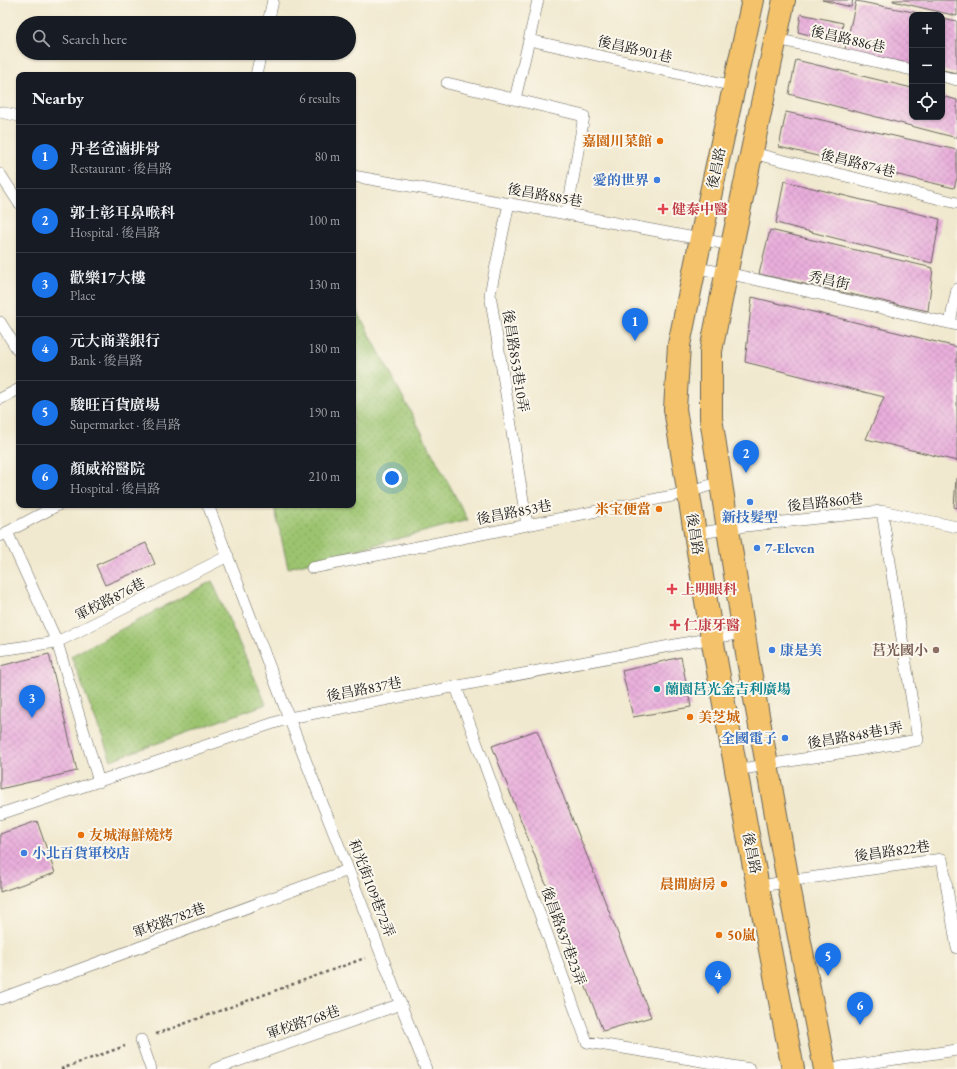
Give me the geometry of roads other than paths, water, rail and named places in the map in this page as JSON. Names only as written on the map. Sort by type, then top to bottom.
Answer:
[{"type":"main road","name":"後昌路","points":[[753,0],[679,345],[675,409],[712,638],[793,1069]]},
{"type":"main road","points":[[784,0],[777,39],[726,273],[712,351],[711,418],[744,633],[788,881],[826,1069]]},
{"type":"lane","points":[[270,16],[273,0]]},
{"type":"lane","points":[[515,99],[538,0]]},
{"type":"lane","name":"後昌路886巷","points":[[777,39],[909,69]]},
{"type":"lane","name":"後昌路901巷","points":[[529,40],[734,86]]},
{"type":"lane","points":[[257,72],[259,60]]},
{"type":"lane","points":[[945,77],[957,80]]},
{"type":"lane","points":[[448,83],[584,116],[567,214]]},
{"type":"lane","points":[[0,112],[16,115]]},
{"type":"lane","name":"後昌路874巷","points":[[752,153],[957,203]]},
{"type":"lane","points":[[0,174],[16,198]]},
{"type":"lane","name":"後昌路885巷","points":[[356,177],[509,203],[732,245]]},
{"type":"lane","name":"後昌路853巷10弄","points":[[509,203],[490,294],[527,525]]},
{"type":"lane","name":"秀昌街","points":[[695,268],[726,273],[953,324]]},
{"type":"lane","points":[[953,324],[957,289]]},
{"type":"lane","points":[[0,322],[16,347]]},
{"type":"lane","points":[[0,399],[16,391]]},
{"type":"lane","name":"後昌路853巷","points":[[312,568],[689,492],[720,482]]},
{"type":"lane","points":[[52,508],[4,534],[57,642],[99,782]]},
{"type":"lane","points":[[209,508],[289,718]]},
{"type":"lane","name":"後昌路860巷","points":[[695,534],[727,528],[882,511],[957,527]]},
{"type":"lane","name":"後昌路848巷1弄","points":[[736,770],[918,740],[882,511]]},
{"type":"lane","name":"軍校路876巷","points":[[0,650],[57,642],[228,556]]},
{"type":"lane","name":"後昌路837巷","points":[[0,814],[289,718],[744,633]]},
{"type":"lane","name":"後昌路837巷23弄","points":[[456,687],[587,1042],[750,1069]]},
{"type":"lane","name":"和光街109巷72弄","points":[[289,718],[426,1069]]},
{"type":"lane","name":"後昌路822巷","points":[[758,887],[788,881],[942,859],[957,948]]},
{"type":"lane","name":"軍校路782巷","points":[[0,999],[348,870]]},
{"type":"lane","name":"軍校路768巷","points":[[215,1069],[401,1004]]},
{"type":"lane","points":[[141,1040],[151,1069]]},
{"type":"lane","points":[[826,1069],[957,1050]]},
{"type":"place","name":"嘉園川菜館","points":[[660,141]]},
{"type":"place","name":"愛的世界","points":[[657,180]]},
{"type":"place","name":"健泰中醫","points":[[663,209]]},
{"type":"place","name":"丹老爸滷排骨","points":[[635,341]]},
{"type":"place","name":"郭士彰耳鼻喉科","points":[[746,473]]},
{"type":"place","name":"新技髮型","points":[[750,502]]},
{"type":"place","name":"米宝便當","points":[[659,509]]},
{"type":"place","name":"7-Eleven","points":[[757,548]]},
{"type":"place","name":"上明眼科","points":[[672,589]]},
{"type":"place","name":"仁康牙醫","points":[[675,625]]},
{"type":"place","name":"康是美","points":[[772,650]]},
{"type":"place","name":"莒光國小","points":[[936,650]]},
{"type":"place","name":"蘭園莒光金吉利廣場","points":[[657,689]]},
{"type":"place","name":"美芝城","points":[[690,717]]},
{"type":"place","name":"歡樂17大樓","points":[[32,718]]},
{"type":"place","name":"全國電子","points":[[785,738]]},
{"type":"place","name":"友城海鮮燒烤","points":[[81,835]]},
{"type":"place","name":"小北百貨軍校店","points":[[24,853]]},
{"type":"place","name":"晨間廚房","points":[[724,884]]},
{"type":"place","name":"50嵐","points":[[719,935]]},
{"type":"place","name":"駿旺百貨廣場","points":[[828,976]]},
{"type":"place","name":"元大商業銀行","points":[[718,994]]},
{"type":"place","name":"顏威裕醫院","points":[[860,1025]]}]
